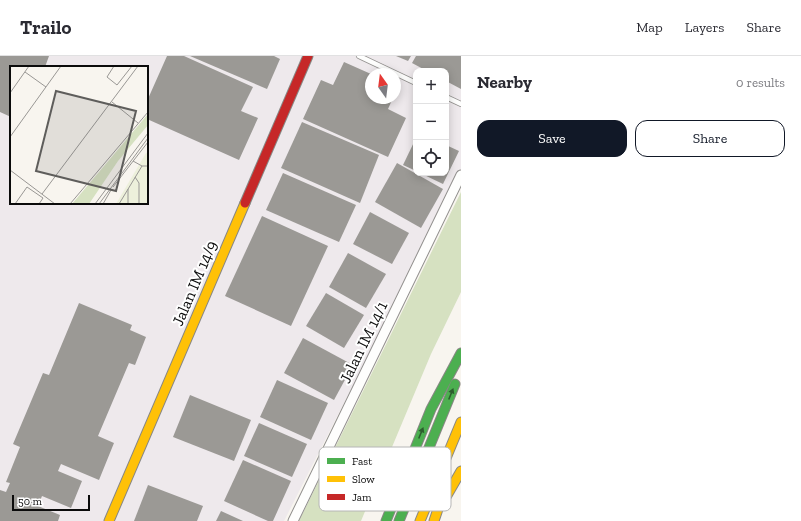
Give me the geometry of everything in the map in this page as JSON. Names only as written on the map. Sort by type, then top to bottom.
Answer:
[{"type":"main road","name":"Jalan IM 14/9","points":[[109,521],[308,56]]},
{"type":"main road","points":[[416,447],[431,409],[461,353]]},
{"type":"main road","points":[[429,447],[461,369]]},
{"type":"main road","points":[[451,447],[461,422]]},
{"type":"main road","points":[[451,469],[461,439]]},
{"type":"main road","points":[[451,489],[461,471]]},
{"type":"main road","points":[[386,521],[390,511]]},
{"type":"main road","points":[[399,521],[403,511]]},
{"type":"main road","points":[[420,521],[424,511]]},
{"type":"street","name":"Jalan IM 14/1","points":[[329,447],[461,175]]},
{"type":"street","name":"Jalan IM 14/1","points":[[293,521],[319,467]]},
{"type":"lane","points":[[358,56],[413,82]]},
{"type":"lane","points":[[449,98],[461,104]]},
{"type":"shaded area","points":[[0,56],[461,56],[461,173],[322,447],[319,447],[319,452],[284,521],[0,521]]},
{"type":"green space","points":[[461,192],[461,292],[431,354],[392,447],[335,447]]},
{"type":"green space","points":[[319,480],[319,511],[365,511],[361,521],[299,521]]},
{"type":"building","points":[[0,56],[49,56],[45,66],[10,66],[10,117],[0,112]]},
{"type":"building","points":[[167,56],[184,56],[253,87],[241,111],[258,118],[239,160],[148,119],[148,99]]},
{"type":"building","points":[[190,56],[274,56],[280,59],[267,89]]},
{"type":"building","points":[[396,56],[411,56],[408,61]]},
{"type":"building","points":[[416,56],[461,56],[461,89],[449,83],[449,68],[421,68],[412,63]]},
{"type":"building","points":[[344,62],[365,71],[365,104],[390,104],[388,109],[406,118],[388,157],[303,119],[321,80],[333,85]]},
{"type":"building","points":[[302,122],[379,155],[360,203],[281,168]]},
{"type":"building","points":[[413,144],[413,170],[403,165]]},
{"type":"building","points":[[449,146],[459,151],[449,172]]},
{"type":"building","points":[[397,163],[413,172],[413,176],[420,176],[443,189],[421,228],[375,202]]},
{"type":"building","points":[[283,173],[356,205],[339,242],[266,210]]},
{"type":"building","points":[[426,176],[447,176],[443,184]]},
{"type":"building","points":[[370,212],[409,233],[392,264],[353,244]]},
{"type":"building","points":[[262,216],[328,246],[291,326],[225,296]]},
{"type":"building","points":[[348,253],[386,274],[366,308],[329,287]]},
{"type":"building","points":[[326,293],[364,315],[344,348],[306,326]]},
{"type":"building","points":[[79,303],[132,325],[130,330],[146,337],[135,365],[129,363],[98,436],[114,443],[99,480],[61,464],[58,471],[82,481],[71,508],[42,496],[38,506],[60,515],[58,521],[0,521],[0,490],[6,492],[10,483],[6,482],[20,447],[13,444],[43,373],[49,375]]},
{"type":"building","points":[[303,338],[353,365],[334,400],[284,373]]},
{"type":"building","points":[[277,380],[328,403],[311,440],[260,417]]},
{"type":"building","points":[[190,395],[251,420],[234,461],[173,437]]},
{"type":"building","points":[[259,423],[307,444],[292,477],[244,456]]},
{"type":"building","points":[[243,460],[291,481],[273,521],[268,521],[224,501]]},
{"type":"building","points":[[148,485],[203,506],[197,521],[134,521]]},
{"type":"building","points":[[221,511],[243,521],[216,521]]},
{"type":"traffic: fast","points":[[416,447],[431,409],[461,353]]},
{"type":"traffic: fast","points":[[429,447],[455,384]]},
{"type":"traffic: fast","points":[[386,521],[390,511]]},
{"type":"traffic: fast","points":[[399,521],[403,511]]},
{"type":"traffic: slow","points":[[109,521],[245,203]]},
{"type":"traffic: slow","points":[[451,447],[461,422]]},
{"type":"traffic: slow","points":[[451,488],[461,471]]},
{"type":"traffic: slow","points":[[420,521],[424,511]]},
{"type":"traffic: slow","points":[[434,521],[437,511]]},
{"type":"traffic: jam","points":[[245,203],[308,56]]}]
